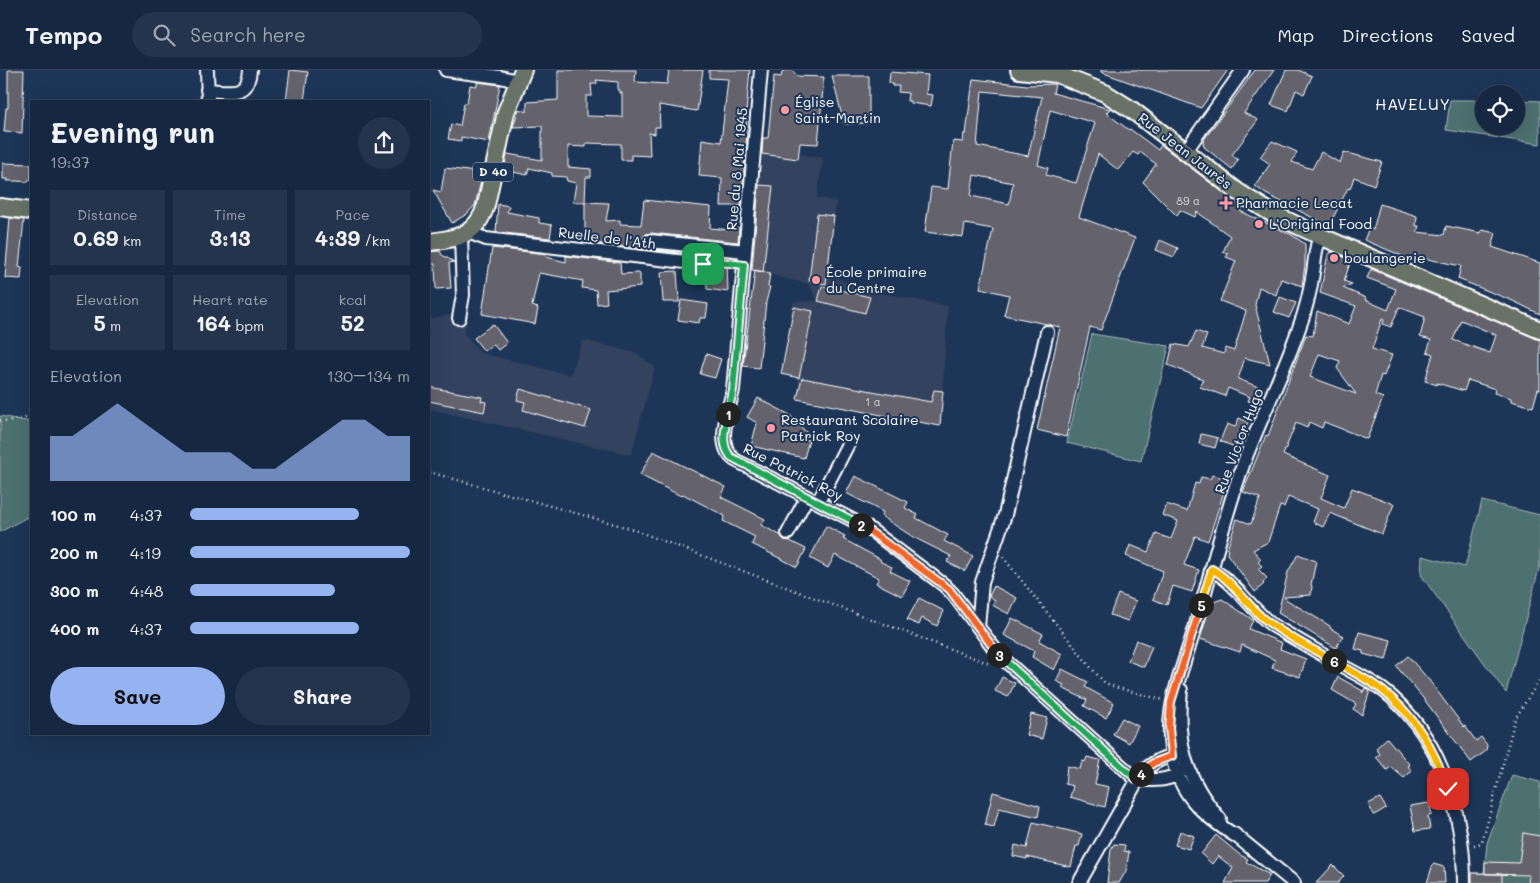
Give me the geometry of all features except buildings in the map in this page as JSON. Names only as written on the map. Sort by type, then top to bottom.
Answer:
[{"type":"main road","name":"Rue Jean Jaurès","points":[[1019,70],[1058,72],[1097,89],[1121,102],[1250,201],[1320,236],[1540,330]]},
{"type":"main road","name":"D 40","points":[[464,234],[477,223],[484,212],[503,123],[520,76]]},
{"type":"main road","points":[[0,207],[30,211]]},
{"type":"main road","points":[[430,242],[464,234]]},
{"type":"street","points":[[207,70],[208,96],[242,89],[247,83],[250,70]]},
{"type":"street","points":[[446,70],[500,77],[520,76]]},
{"type":"street","name":"Rue du 8 Mai 1945","points":[[733,390],[761,70]]},
{"type":"street","points":[[1185,152],[1243,70]]},
{"type":"street","points":[[459,318],[463,295],[464,234]]},
{"type":"street","name":"Ruelle de l'Ath","points":[[464,234],[703,264]]},
{"type":"street","name":"Rue Victor Hugo","points":[[1178,765],[1169,728],[1171,702],[1244,464],[1303,317],[1320,236]]},
{"type":"street","points":[[650,241],[745,251]]},
{"type":"street","points":[[978,627],[982,582],[995,546],[1016,468],[1047,332]]},
{"type":"street","name":"Rue Patrick Roy","points":[[733,390],[724,438],[728,453],[735,460],[868,528],[944,585],[1009,665],[1137,780]]},
{"type":"street","points":[[788,533],[813,500],[849,442]]},
{"type":"street","points":[[1212,569],[1223,577],[1272,625],[1372,683],[1406,711],[1427,741],[1444,775],[1456,812],[1462,847],[1464,883]]},
{"type":"street","name":"Rue Victor Hugo","points":[[1178,765],[1181,739],[1179,714],[1186,658]]},
{"type":"street","points":[[1079,883],[1137,780],[1150,765],[1178,765]]},
{"type":"street","points":[[1137,780],[1152,780],[1178,765]]},
{"type":"street","points":[[1178,765],[1190,798],[1203,812],[1218,825],[1239,838],[1294,883]]},
{"type":"path","points":[[0,420],[7,421],[30,417]]},
{"type":"path","points":[[430,472],[629,528],[1003,669],[1009,665]]},
{"type":"path","points":[[995,546],[1104,683],[1171,702]]},
{"type":"path","points":[[1462,847],[1482,843],[1515,718],[1540,679]]},
{"type":"shaded area","name":"École primaire du Centre","points":[[762,137],[800,142],[798,154],[823,158],[817,198],[836,201],[829,275],[866,290],[948,306],[940,426],[797,399],[799,378],[781,374],[793,302],[818,301],[808,284],[747,269]]},
{"type":"shaded area","points":[[447,315],[467,322],[464,333],[481,353],[570,375],[583,340],[636,353],[655,367],[631,455],[430,409],[430,319]]},
{"type":"green space","points":[[1450,100],[1475,100],[1475,134],[1446,130]]},
{"type":"green space","points":[[1525,100],[1540,101],[1540,144],[1480,135],[1525,135]]},
{"type":"green space","points":[[1092,334],[1169,346],[1141,461],[1067,443]]},
{"type":"green space","points":[[0,416],[30,422],[30,516],[0,532]]},
{"type":"green space","points":[[1482,501],[1540,515],[1540,565],[1506,693],[1421,575],[1422,556],[1465,567]]},
{"type":"green space","points":[[1512,775],[1540,782],[1540,883],[1472,883],[1472,873],[1484,873],[1487,843]]},
{"type":"place","name":"Église Saint-Martin","points":[[785,110]]},
{"type":"place","name":"Pharmacie Lecat","points":[[1226,203]]},
{"type":"place","name":"L'Original Food","points":[[1259,224]]},
{"type":"place","name":"boulangerie","points":[[1334,258]]},
{"type":"place","name":"École primaire du Centre","points":[[816,280]]},
{"type":"place","name":"Restaurant Scolaire Patrick Roy","points":[[771,428]]},
{"type":"district","name":"HAVELUY","points":[[1413,104]]},
{"type":"route","points":[[703,264],[712,261],[744,265],[733,390],[724,438],[725,448],[731,457],[868,528],[944,585],[1000,656],[1137,780],[1150,765],[1172,756],[1169,728],[1171,702],[1212,569],[1219,573],[1265,620],[1372,683],[1399,704],[1415,722],[1427,741],[1444,775],[1448,789]]}]
